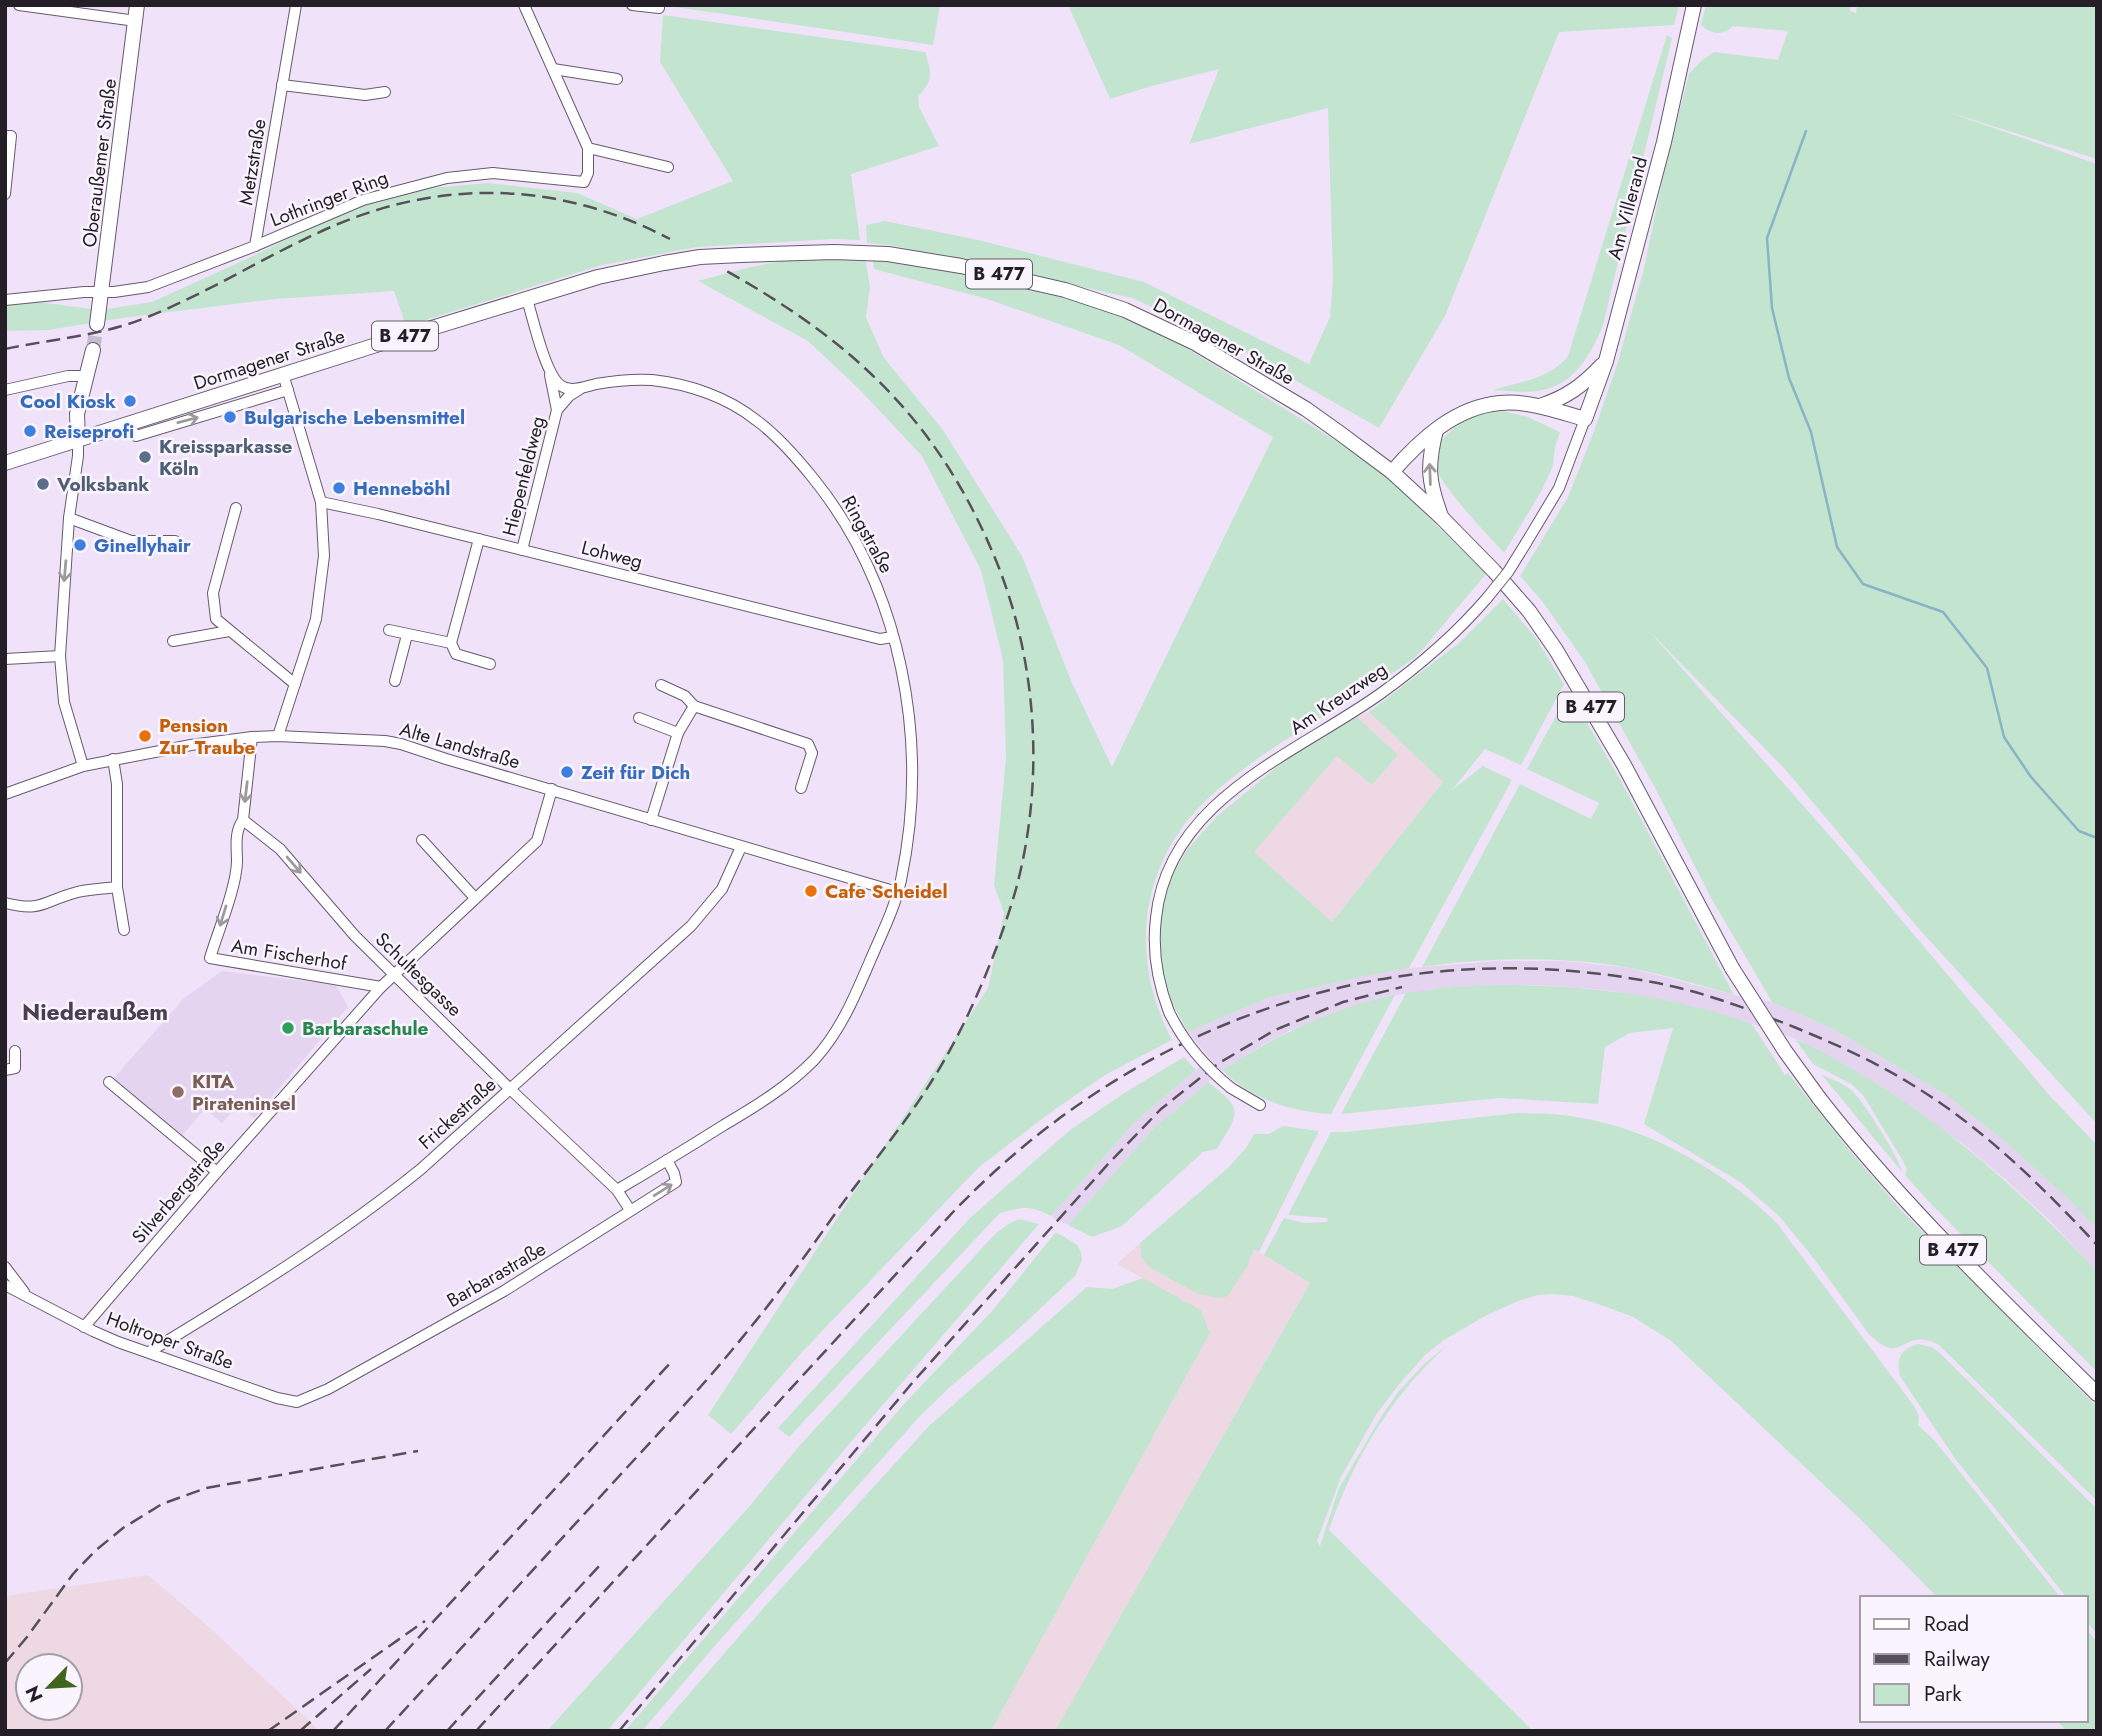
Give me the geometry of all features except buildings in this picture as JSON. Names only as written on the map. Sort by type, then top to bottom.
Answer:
[{"type":"main road","name":"Oberaußemer Straße","points":[[97,324],[137,5]]},
{"type":"main road","name":"Am Villerand","points":[[1586,419],[1606,361],[1664,142],[1694,5]]},
{"type":"main road","name":"Dormagener Straße","points":[[5,463],[598,277],[700,257],[834,252],[888,254],[1013,277],[1065,290],[1125,310],[1195,343],[1306,408],[1392,472]]},
{"type":"main road","points":[[78,440],[77,414],[93,350]]},
{"type":"main road","points":[[1540,406],[1562,398],[1585,383],[1606,361]]},
{"type":"main road","points":[[1392,472],[1436,429],[1471,409],[1501,402],[1540,406],[1586,419]]},
{"type":"main road","points":[[1436,429],[1429,471],[1431,489],[1442,518]]},
{"type":"main road","name":"B 477","points":[[1392,472],[1494,571],[1556,650],[1624,765],[1732,968],[1785,1051],[1819,1098],[1903,1198],[2097,1394]]},
{"type":"street","points":[[19,5],[136,21]]},
{"type":"street","name":"Metzstraße","points":[[255,246],[296,5]]},
{"type":"street","points":[[524,5],[588,148],[668,167]]},
{"type":"street","points":[[632,5],[659,8]]},
{"type":"street","points":[[553,69],[617,79]]},
{"type":"street","points":[[282,85],[365,95],[385,92]]},
{"type":"street","points":[[5,136],[11,136],[5,194]]},
{"type":"street","name":"Lothringer Ring","points":[[5,300],[148,287],[255,246],[363,200],[447,178],[493,173],[584,182],[588,173],[588,148]]},
{"type":"street","points":[[527,299],[550,374],[557,410]]},
{"type":"street","points":[[278,736],[316,620],[324,556],[321,502],[283,374]]},
{"type":"street","name":"Ringstraße","points":[[550,374],[561,386],[568,389],[633,380],[666,382],[727,401],[760,422],[797,458],[825,492],[847,526],[875,582],[893,637],[906,698],[912,781],[909,823],[897,892]]},
{"type":"street","points":[[5,390],[68,376],[86,376]]},
{"type":"street","points":[[557,410],[569,396],[582,387]]},
{"type":"street","name":"Dormagener Straße","points":[[128,425],[136,436],[288,390]]},
{"type":"street","name":"Hiepenfeldweg","points":[[522,550],[557,410]]},
{"type":"street","name":"Am Kreuzweg","points":[[1260,1105],[1231,1088],[1195,1055],[1169,1012],[1160,986],[1154,944],[1158,897],[1166,873],[1179,849],[1200,821],[1240,784],[1381,693],[1471,618],[1508,572],[1559,488],[1586,419]]},
{"type":"street","points":[[78,440],[69,519],[60,656],[65,705],[83,766]]},
{"type":"street","name":"Lohweg","points":[[321,502],[880,639],[893,637]]},
{"type":"street","points":[[236,508],[213,593],[216,618],[295,684]]},
{"type":"street","points":[[69,519],[131,541],[175,541]]},
{"type":"street","points":[[479,539],[451,643],[456,654],[490,664]]},
{"type":"street","points":[[210,558],[222,560]]},
{"type":"street","points":[[389,630],[451,643]]},
{"type":"street","points":[[173,641],[229,631]]},
{"type":"street","points":[[395,681],[407,635]]},
{"type":"street","points":[[5,659],[60,656]]},
{"type":"street","points":[[661,685],[685,696],[694,706],[808,744],[812,753],[801,788]]},
{"type":"street","points":[[651,820],[681,724],[694,706]]},
{"type":"street","points":[[639,718],[678,733]]},
{"type":"street","name":"Alte Landstraße","points":[[5,794],[83,766],[191,745],[278,736],[393,742],[897,892]]},
{"type":"street","points":[[243,820],[253,737]]},
{"type":"street","points":[[113,760],[117,789],[117,887],[124,930]]},
{"type":"street","name":"Silverbergstraße","points":[[84,1326],[381,987],[537,841],[552,789]]},
{"type":"street","name":"Schultesgasse","points":[[243,820],[280,849],[342,923],[617,1191],[631,1210]]},
{"type":"street","name":"Am Fischerhof","points":[[243,820],[239,825],[235,876],[211,960],[381,987]]},
{"type":"street","points":[[422,840],[475,898]]},
{"type":"street","name":"Frickestraße","points":[[149,1352],[254,1288],[376,1205],[421,1169],[691,926],[722,889],[741,847]]},
{"type":"street","points":[[5,903],[39,907],[74,892],[117,887]]},
{"type":"street","points":[[617,1191],[762,1101],[789,1082],[815,1058],[843,1021],[897,892]]},
{"type":"street","points":[[5,1070],[15,1068],[15,1051]]},
{"type":"street","points":[[109,1082],[217,1172]]},
{"type":"street","name":"Barbarastraße","points":[[308,1399],[504,1291],[676,1182],[667,1160]]},
{"type":"street","name":"Holtroper Straße","points":[[5,1267],[25,1294]]},
{"type":"street","name":"Holtroper Straße","points":[[5,1285],[118,1342],[287,1401],[308,1399]]},
{"type":"shaded area","points":[[1369,712],[1443,782],[1332,922],[1253,852],[1337,755],[1372,785],[1398,755],[1357,717]]},
{"type":"shaded area","points":[[1498,961],[1566,961],[1630,968],[1772,1002],[1831,1028],[1946,1095],[2003,1140],[2066,1197],[2097,1229],[2097,1271],[2049,1220],[1963,1144],[1878,1084],[1799,1040],[1747,1022],[1657,999],[1605,990],[1537,985],[1454,987],[1409,993],[1374,1000],[1291,1030],[1222,1070],[1152,1130],[1068,1225],[1051,1216],[1135,1122],[1211,1060],[1188,1032],[1268,998],[1409,968]]},
{"type":"shaded area","name":"Barbaraschule","points":[[222,971],[336,985],[348,1007],[330,1025],[332,1026],[254,1118],[239,1105],[222,1123],[205,1109],[181,1137],[114,1078],[184,998]]},
{"type":"shaded area","points":[[1140,1243],[1140,1251],[1248,1265],[1254,1249],[1310,1283],[1055,1731],[991,1731],[1210,1333],[1201,1310],[1117,1264]]},
{"type":"shaded area","points":[[148,1575],[209,1627],[320,1731],[5,1731],[5,1596]]},
{"type":"green space","points":[[662,5],[940,5],[933,45]]},
{"type":"green space","points":[[1068,5],[1679,5],[1674,25],[1559,32],[1445,316],[1379,428],[1224,340],[1132,298],[890,245],[867,243],[866,225],[885,221],[978,240],[1144,282],[1309,364],[1330,317],[1333,279],[1328,108],[1189,144],[1219,69],[1110,99]]},
{"type":"green space","points":[[1706,5],[1851,5],[1850,11],[1856,13],[1857,5],[2097,5],[2097,159],[1945,111],[2097,164],[2097,1124],[1919,929],[1784,768],[1649,631],[1845,853],[2050,1096],[2097,1145],[2097,1229],[2003,1140],[1946,1095],[1831,1028],[1772,1002],[1711,898],[1655,788],[1585,662],[1542,601],[1520,576],[1568,497],[1617,365],[1644,268],[1689,74],[1714,52],[1778,60],[1788,31],[1733,26],[1721,33],[1709,31],[1701,25]]},
{"type":"green space","points":[[663,15],[925,52],[930,76],[918,97],[919,107],[939,146],[851,174],[860,240],[834,239],[697,247],[602,265],[406,326],[394,291],[275,299],[48,330],[5,331],[5,304],[38,302],[100,310],[152,302],[358,205],[407,190],[489,183],[577,193],[637,219],[733,181],[660,62]]},
{"type":"green space","points":[[1667,35],[1672,38],[1603,325],[1594,345],[1575,372],[1558,385],[1534,391],[1492,390],[1543,375],[1561,364],[1568,356]]},
{"type":"green space","points":[[837,250],[864,252],[870,287],[866,317],[884,358],[943,430],[1022,556],[1072,683],[1112,767],[1273,437],[1119,345],[987,299],[874,269],[871,250],[1127,311],[1354,452],[1389,478],[1486,574],[1416,656],[1286,739],[1237,774],[1189,819],[1170,847],[1156,877],[1148,909],[1146,941],[1149,975],[1158,1008],[1172,1040],[1105,1075],[979,1167],[803,1351],[731,1434],[708,1415],[988,988],[1004,913],[994,885],[1006,758],[1003,660],[981,570],[922,456],[858,388],[808,341],[698,281],[751,267]]},
{"type":"green space","points":[[1503,411],[1528,417],[1560,432],[1553,466],[1542,490],[1504,553],[1451,493],[1436,468],[1434,459],[1441,441],[1462,422],[1481,414]]},
{"type":"green space","points":[[1503,599],[1535,637],[1564,684],[1521,765],[1485,749],[1452,790],[1483,766],[1512,780],[1409,968],[1268,998],[1188,1032],[1165,986],[1159,933],[1168,884],[1186,851],[1216,817],[1284,761],[1357,717],[1398,755],[1372,785],[1337,756],[1254,852],[1332,922],[1443,782],[1369,712],[1459,643]]},
{"type":"green space","points":[[1569,692],[1621,781],[1734,995],[1643,971],[1579,961],[1500,960],[1422,967],[1520,784],[1591,819],[1599,803],[1527,769]]},
{"type":"green space","points":[[1498,985],[1563,987],[1627,994],[1690,1006],[1752,1024],[1785,1075],[1788,1073],[1900,1209],[2097,1407],[2097,1501],[1939,1345],[1914,1340],[1892,1348],[1879,1343],[1868,1333],[1779,1216],[1740,1182],[1644,1124],[1673,1028],[1630,1033],[1605,1047],[1598,1104],[1500,1098],[1341,1114],[1406,993]]},
{"type":"green space","points":[[1395,995],[1331,1114],[1300,1110],[1272,1102],[1246,1089],[1222,1070],[1263,1046],[1327,1015]]},
{"type":"green space","points":[[1795,1039],[1882,1087],[1949,1134],[2040,1213],[2097,1271],[2097,1372],[1905,1175],[1907,1169],[1903,1161],[1863,1095],[1851,1084],[1813,1064]]},
{"type":"green space","points":[[1184,1057],[1196,1070],[1135,1122],[1051,1216],[1026,1208],[1000,1213],[789,1437],[778,1428],[970,1218],[1070,1130]]},
{"type":"green space","points":[[1821,1074],[1843,1084],[1855,1094],[1888,1143],[1902,1172]]},
{"type":"green space","points":[[1208,1082],[1228,1099],[1235,1112],[1217,1149],[1203,1152],[1122,1226],[1092,1237],[1068,1225],[1152,1130]]},
{"type":"green space","points":[[1518,1113],[1556,1114],[1620,1127],[1677,1151],[1704,1166],[1730,1183],[1776,1222],[1914,1406],[1919,1416],[1918,1425],[1935,1441],[2059,1596],[1936,1596],[1857,1516],[1670,1340],[1633,1317],[1601,1305],[1573,1296],[1538,1295],[1485,1316],[1444,1340],[1425,1355],[1376,1415],[1341,1477],[1317,1541],[1320,1546],[1339,1488],[1398,1392],[1425,1363],[1456,1338],[1414,1379],[1379,1425],[1351,1476],[1329,1530],[1533,1731],[1055,1731],[1310,1283],[1264,1255],[1284,1218],[1304,1223],[1327,1222],[1328,1218],[1288,1215],[1331,1132]]},
{"type":"green space","points":[[1283,1126],[1319,1131],[1259,1252],[1254,1249],[1248,1265],[1227,1297],[1217,1298],[1196,1293],[1149,1267],[1141,1257],[1140,1243],[1228,1168],[1246,1148],[1254,1134],[1269,1134]]},
{"type":"green space","points":[[1019,1219],[1039,1224],[607,1731],[547,1731],[747,1509],[800,1445],[996,1233]]},
{"type":"green space","points":[[1056,1232],[1077,1245],[1081,1252],[1082,1260],[1075,1276],[920,1416],[642,1731],[625,1731],[904,1404],[992,1311]]},
{"type":"green space","points":[[1143,1278],[1201,1310],[1210,1333],[991,1731],[657,1731],[767,1604],[929,1426],[1087,1287],[1112,1289]]},
{"type":"green space","points":[[1918,1344],[1932,1347],[1943,1356],[2097,1509],[2097,1634],[2088,1623],[2088,1596],[2065,1596],[1956,1460],[1900,1376],[1899,1360],[1907,1349]]},
{"type":"green space","points":[[2088,1631],[2097,1642],[2097,1731],[2067,1731],[2058,1722],[2088,1722]]},
{"type":"waterway","points":[[1806,131],[1767,238],[1772,308],[1789,378],[1811,432],[1837,547],[1863,584],[1943,612],[1987,668],[2004,737],[2031,777],[2079,831],[2097,838]]},
{"type":"tunnel","points":[[93,350],[97,324]]},
{"type":"railway","points":[[5,349],[93,333],[145,318],[322,231],[365,214],[409,202],[453,195],[497,193],[541,197],[584,205],[670,239]]},
{"type":"railway","points":[[385,1731],[695,1393],[786,1282],[933,1079],[958,1036],[980,987],[1001,937],[1016,889],[1031,809],[1033,727],[1029,686],[1012,606],[999,568],[976,517],[951,471],[922,430],[890,392],[854,358],[814,327],[771,297],[723,269]]},
{"type":"railway","points":[[476,1731],[954,1211],[1026,1145],[1103,1088],[1186,1042],[1273,1006],[1364,982],[1458,970],[1554,970],[1652,982],[1706,995],[1824,1040],[1869,1060],[1911,1084],[1986,1138],[2054,1200],[2097,1245]]},
{"type":"railway","points":[[619,1731],[913,1382],[1109,1163],[1161,1109],[1219,1063],[1275,1030],[1343,1002],[1402,987]]},
{"type":"railway","points":[[333,1731],[672,1361]]},
{"type":"railway","points":[[5,1663],[73,1574],[95,1551],[123,1528],[162,1504],[206,1488],[418,1451]]},
{"type":"railway","points":[[447,1731],[600,1565]]},
{"type":"railway","points":[[268,1731],[425,1621]]},
{"type":"railway","points":[[300,1731],[371,1669]]},
{"type":"place","name":"Cool Kiosk","points":[[130,401]]},
{"type":"place","name":"Bulgarische Lebensmittel","points":[[230,417]]},
{"type":"place","name":"Reiseprofi","points":[[30,431]]},
{"type":"place","name":"Kreissparkasse Köln","points":[[145,457]]},
{"type":"place","name":"Volksbank","points":[[43,484]]},
{"type":"place","name":"Henneböhl","points":[[339,488]]},
{"type":"place","name":"Ginellyhair","points":[[80,545]]},
{"type":"place","name":"Pension Zur Traube","points":[[145,736]]},
{"type":"place","name":"Zeit für Dich","points":[[567,772]]},
{"type":"place","name":"Cafe Scheidel","points":[[811,891]]},
{"type":"place","name":"Barbaraschule","points":[[288,1028]]},
{"type":"place","name":"KITA Pirateninsel","points":[[178,1092]]},
{"type":"district","name":"Niederaußem","points":[[95,1012]]}]
